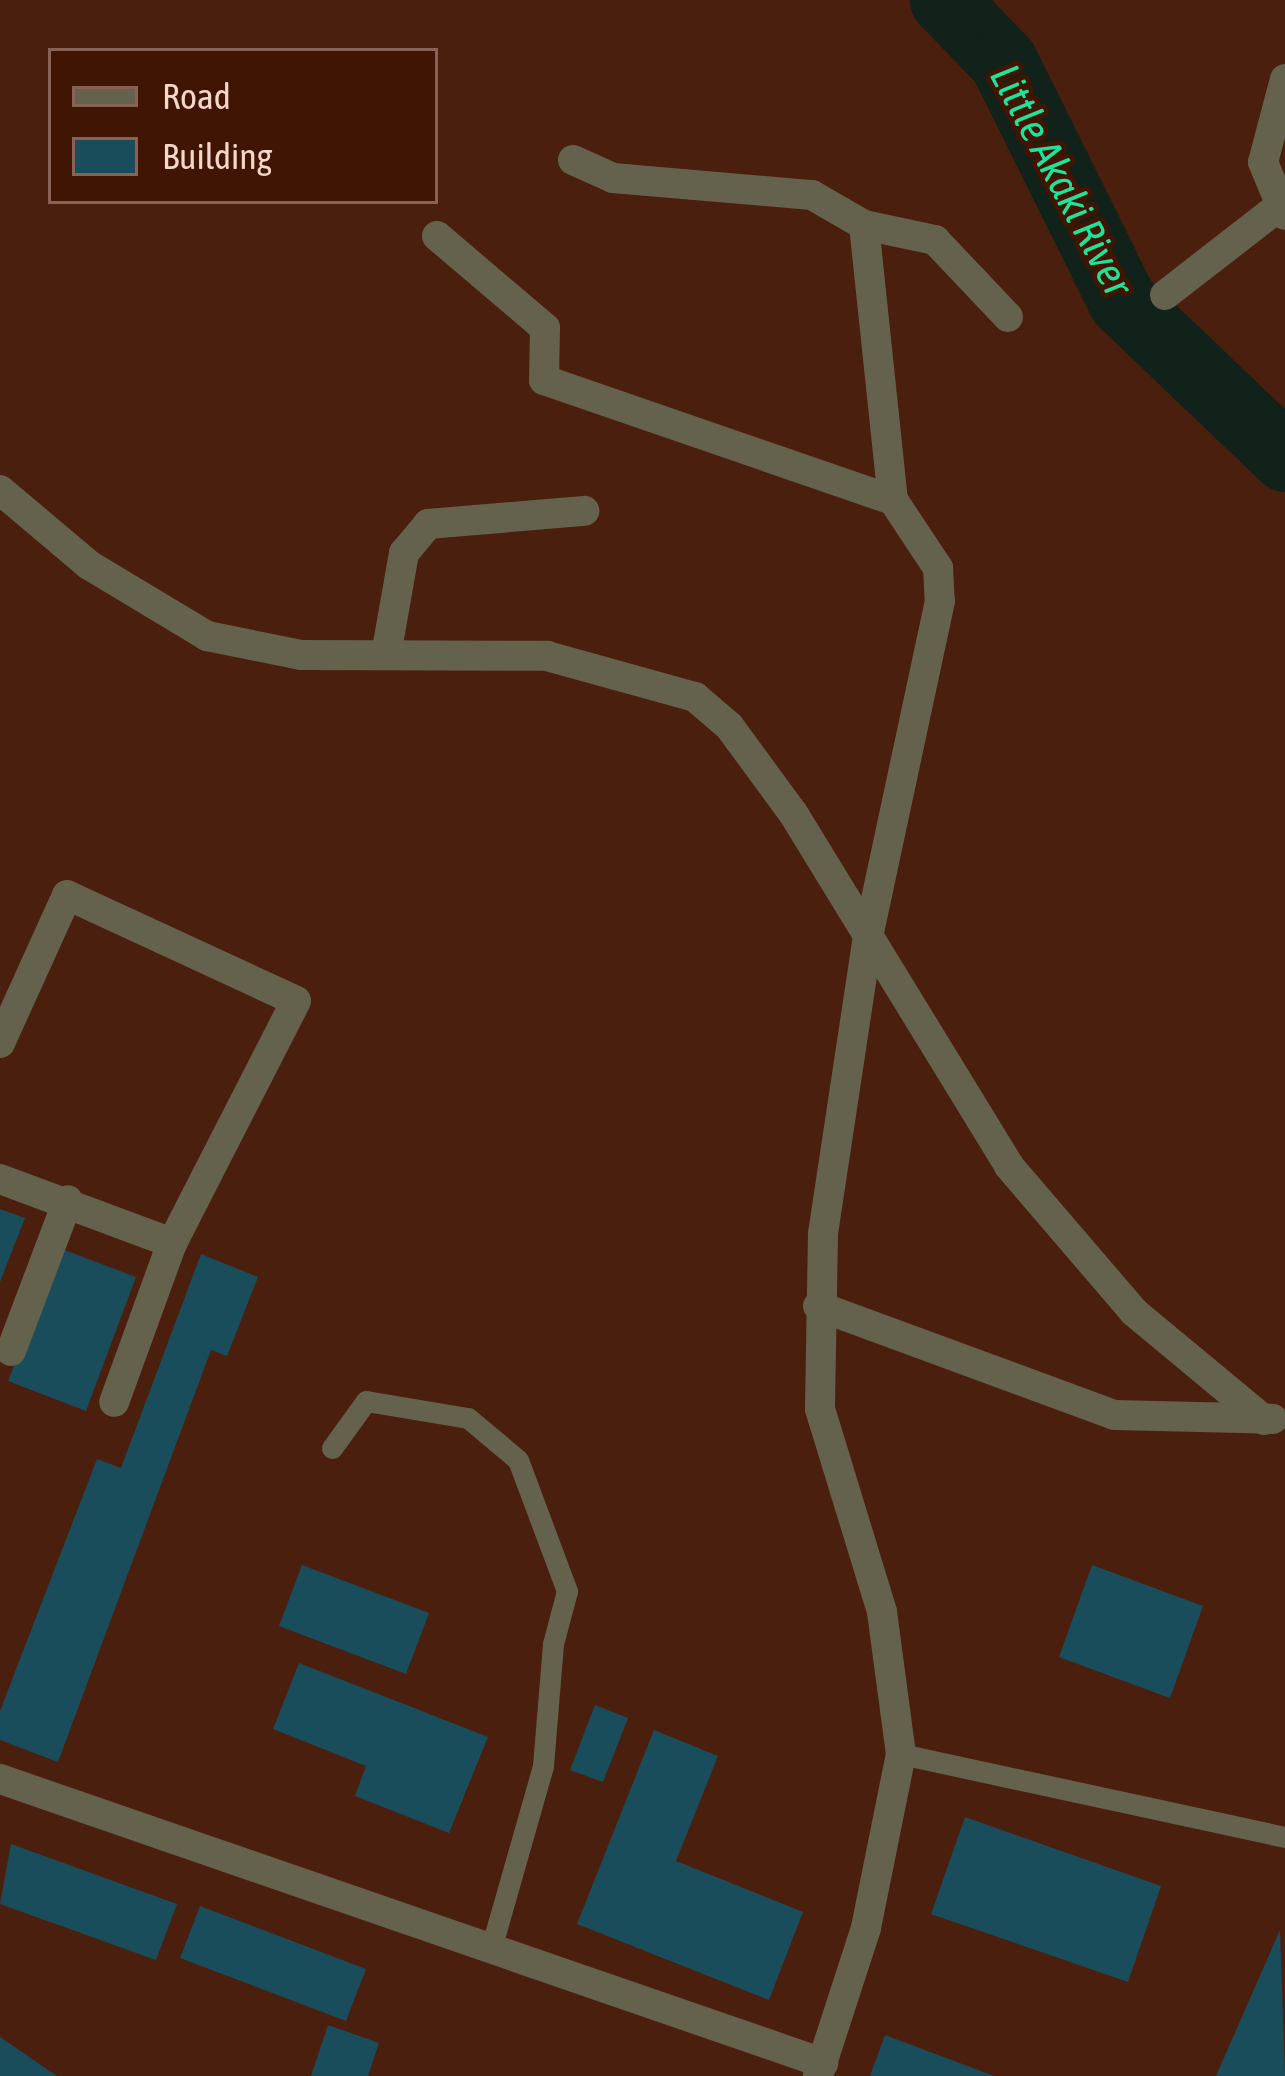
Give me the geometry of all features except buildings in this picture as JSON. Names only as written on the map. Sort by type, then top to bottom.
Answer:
[{"type":"street","points":[[1165,295],[1280,212],[1263,162],[1285,79]]},
{"type":"street","points":[[573,160],[613,178],[812,195],[864,225],[935,240],[1008,317]]},
{"type":"street","points":[[864,225],[893,500]]},
{"type":"street","points":[[0,1779],[491,1949],[820,2070],[866,1928],[901,1754],[882,1612],[827,1448],[818,1306],[868,937],[940,601],[927,542],[893,500],[555,387],[542,368],[545,328],[437,236]]},
{"type":"street","points":[[0,490],[89,565],[207,636],[262,652],[547,656],[695,697],[730,726],[794,813],[1009,1166],[1134,1312],[1275,1419]]},
{"type":"street","points":[[386,656],[404,553],[428,524],[584,512]]},
{"type":"street","points":[[0,1043],[67,896],[293,994],[296,1011],[172,1243],[114,1402]]},
{"type":"street","points":[[0,1180],[68,1200],[172,1243]]},
{"type":"street","points":[[11,1351],[68,1200]]},
{"type":"street","points":[[818,1306],[1114,1415],[1275,1419]]},
{"type":"lane","points":[[332,1448],[366,1401],[468,1418],[518,1460],[567,1591],[553,1644],[543,1766],[491,1949]]},
{"type":"lane","points":[[901,1754],[1285,1838]]},
{"type":"waterway","name":"Little Akaki River","points":[[944,0],[1003,61],[1122,301],[1285,457]]}]
